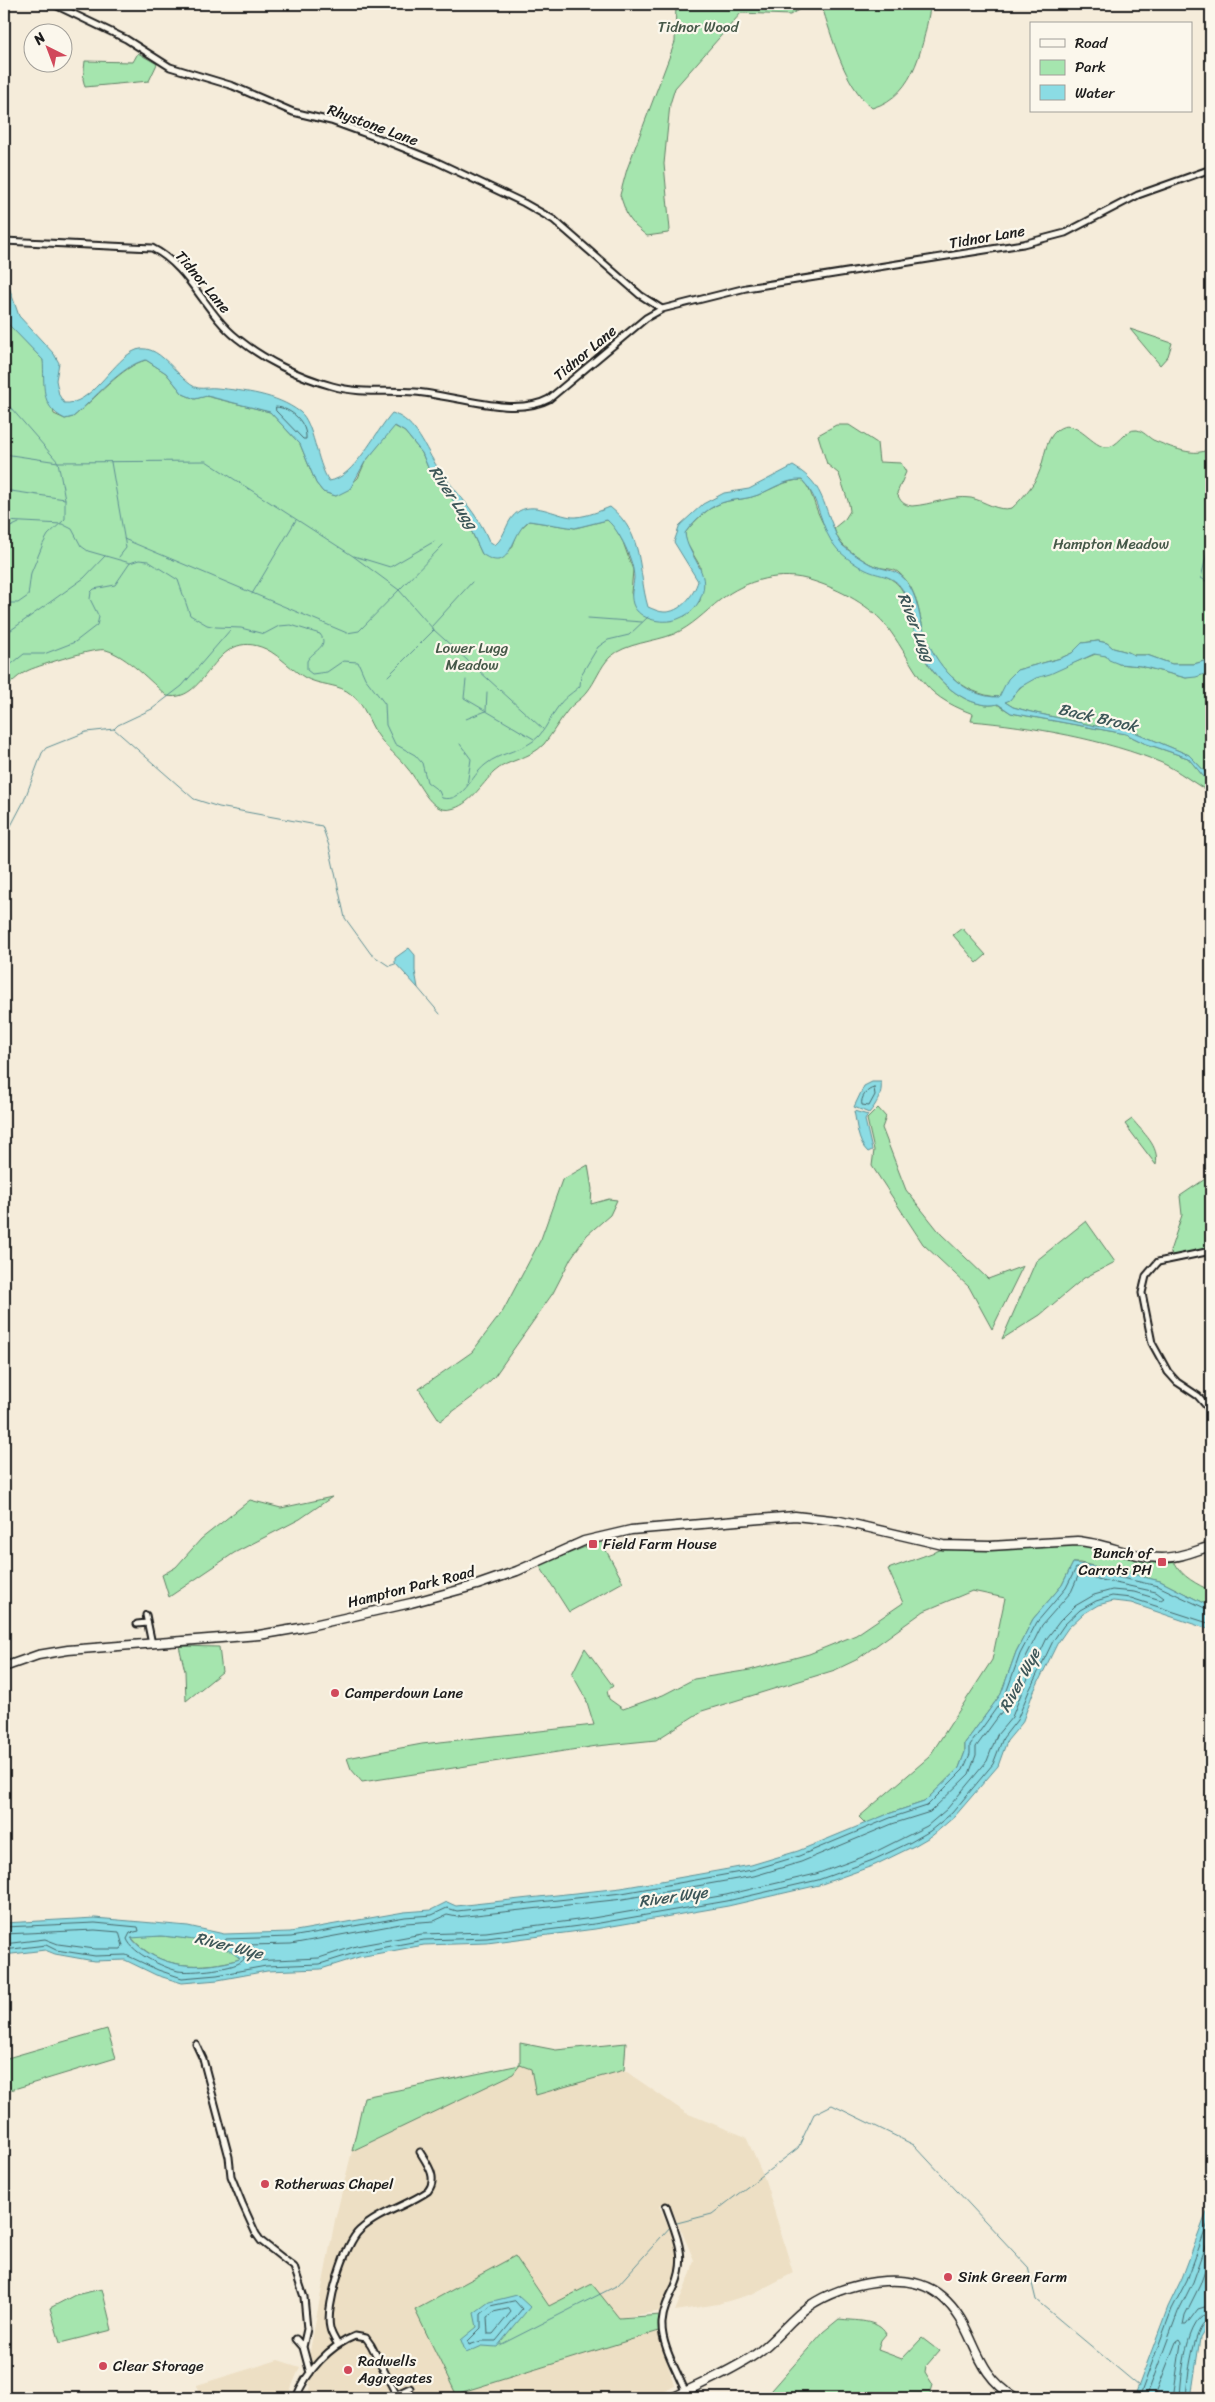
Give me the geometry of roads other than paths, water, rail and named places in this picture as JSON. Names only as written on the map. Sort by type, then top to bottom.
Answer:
[{"type":"main road","name":"Hampton Park Road","points":[[4,1666],[38,1655],[68,1650],[259,1635],[411,1603],[498,1578],[568,1547],[615,1532],[770,1517],[818,1518],[953,1546],[1077,1541],[1093,1542],[1162,1558],[1182,1555],[1211,1546]]},
{"type":"main road","points":[[672,2398],[755,2355],[805,2309],[819,2300],[868,2283],[897,2279],[920,2283],[942,2296],[960,2318],[986,2373],[1001,2389],[1016,2398]]},
{"type":"street","name":"Rhystone Lane","points":[[53,4],[126,39],[170,68],[233,86],[293,112],[331,122],[386,141],[524,202],[554,220],[640,295],[662,309]]},
{"type":"street","name":"Tidnor Lane","points":[[4,240],[152,248],[168,259],[226,329],[254,350],[307,378],[334,387],[357,391],[430,394],[503,405],[537,404],[556,394],[646,318],[662,309],[746,288],[1022,244],[1048,238],[1081,226],[1138,194],[1211,169]]},
{"type":"street","points":[[1211,1251],[1158,1262],[1146,1276],[1142,1294],[1152,1343],[1168,1372],[1177,1382],[1198,1396],[1211,1410]]},
{"type":"street","points":[[146,1615],[152,1644]]},
{"type":"street","points":[[137,1624],[147,1623]]},
{"type":"street","points":[[196,2044],[203,2059],[227,2149],[231,2176],[256,2234],[268,2248],[279,2254],[294,2267],[306,2304],[307,2329],[303,2347]]},
{"type":"street","points":[[338,2345],[330,2328],[329,2321],[336,2286],[347,2249],[360,2230],[420,2196],[432,2186],[432,2176],[420,2152]]},
{"type":"street","points":[[666,2206],[680,2246],[682,2263],[667,2302],[662,2324],[664,2336],[685,2391]]},
{"type":"street","points":[[296,2398],[310,2373],[338,2345],[355,2336],[366,2338],[371,2345],[396,2394]]},
{"type":"street","points":[[296,2339],[303,2347],[310,2373]]},
{"type":"street","points":[[388,2398],[410,2388]]},
{"type":"water","name":"River Lugg","points":[[4,283],[8,284],[19,316],[54,354],[59,363],[56,380],[59,395],[64,403],[74,402],[83,398],[132,352],[142,349],[151,350],[168,362],[191,385],[198,388],[238,390],[260,394],[281,401],[300,412],[309,425],[321,464],[329,481],[347,472],[364,453],[392,413],[408,422],[420,436],[438,468],[473,512],[489,541],[495,545],[502,537],[514,515],[526,508],[576,517],[610,507],[621,518],[635,541],[648,607],[660,612],[676,610],[686,602],[698,581],[674,542],[680,525],[703,504],[724,493],[749,489],[793,466],[809,478],[819,490],[836,535],[842,545],[870,564],[895,572],[903,577],[913,594],[924,631],[935,655],[952,677],[974,692],[986,696],[999,697],[1008,679],[1017,670],[1061,658],[1072,653],[1082,643],[1098,641],[1107,643],[1113,648],[1134,655],[1147,655],[1172,664],[1194,664],[1211,659],[1211,672],[1186,678],[1141,666],[1119,664],[1109,660],[1106,656],[1094,654],[1050,674],[1036,678],[1020,687],[1010,700],[1005,702],[1013,707],[1031,712],[1095,726],[1127,729],[1189,755],[1211,778],[1211,782],[1204,777],[1188,758],[1144,743],[1126,734],[1011,713],[998,704],[985,705],[976,703],[955,693],[933,671],[922,653],[915,633],[909,605],[902,589],[895,581],[862,568],[838,550],[827,533],[813,496],[802,480],[785,483],[747,498],[721,503],[709,509],[698,518],[685,533],[703,580],[704,588],[701,597],[693,610],[684,616],[668,621],[654,620],[641,614],[633,604],[634,578],[632,563],[617,531],[607,520],[575,528],[529,521],[523,526],[505,556],[500,560],[492,559],[482,554],[463,513],[429,470],[422,453],[405,432],[395,426],[365,462],[350,489],[336,496],[323,492],[316,483],[300,444],[270,412],[207,396],[195,399],[183,394],[166,373],[146,360],[128,368],[73,417],[65,419],[51,408],[47,401],[44,386],[43,360],[9,325],[4,306]]},
{"type":"water","points":[[409,948],[415,955],[418,988],[395,963],[395,958]]},
{"type":"water","points":[[872,1082],[881,1082],[881,1090],[876,1103],[869,1113],[854,1107],[864,1086]]},
{"type":"water","points":[[854,1111],[868,1115],[865,1120],[872,1150],[868,1152],[860,1138]]},
{"type":"water","name":"River Wye","points":[[1073,1563],[1116,1570],[1160,1581],[1211,1607],[1211,1630],[1131,1603],[1113,1601],[1098,1605],[1083,1614],[1068,1628],[1057,1644],[1033,1693],[1022,1723],[1007,1741],[998,1766],[955,1816],[933,1835],[914,1846],[875,1865],[819,1885],[728,1906],[595,1929],[487,1943],[424,1945],[359,1957],[321,1969],[267,1971],[218,1980],[182,1983],[156,1975],[125,1960],[94,1961],[55,1954],[45,1950],[4,1955],[4,1923],[95,1918],[188,1926],[224,1934],[290,1932],[404,1912],[431,1910],[447,1902],[456,1906],[621,1888],[751,1865],[798,1851],[888,1814],[924,1802],[959,1768],[965,1752],[965,1743],[1001,1694],[1016,1652],[1033,1619],[1062,1585]],"holes":[[[161,1936],[214,1945],[233,1953],[240,1959],[211,1965],[182,1965],[154,1956],[142,1949],[131,1938]]]},
{"type":"water","points":[[1211,2201],[1211,2321],[1200,2338],[1191,2398],[1134,2398],[1168,2307],[1182,2278]]},
{"type":"water","points":[[517,2295],[530,2307],[497,2347],[482,2346],[466,2353],[461,2340],[477,2327],[474,2313],[489,2302]]},
{"type":"waterway","points":[[4,400],[58,462],[206,461],[353,556],[399,590],[434,630],[543,729]]},
{"type":"waterway","points":[[5,453],[9,407]]},
{"type":"waterway","points":[[4,454],[58,462],[65,499],[65,519],[48,535],[43,544],[31,573],[28,596],[18,603],[4,603]]},
{"type":"waterway","points":[[111,462],[126,548],[119,557]]},
{"type":"waterway","points":[[4,490],[65,499]]},
{"type":"waterway","points":[[252,594],[296,520]]},
{"type":"waterway","points":[[4,521],[62,524],[72,529],[81,546],[88,551],[130,563]]},
{"type":"waterway","points":[[4,530],[19,523]]},
{"type":"waterway","points":[[1211,536],[1201,578],[1211,584]]},
{"type":"waterway","points":[[124,539],[347,633],[359,631],[443,545]]},
{"type":"waterway","points":[[354,556],[390,567],[435,541]]},
{"type":"waterway","points":[[4,635],[84,578],[105,556]]},
{"type":"waterway","points":[[4,670],[24,654],[44,654],[75,642],[97,625],[99,617],[90,599],[91,592],[94,589],[115,585],[130,563],[139,560],[148,561],[178,580],[190,615],[207,625],[241,628],[264,634],[279,626],[291,625],[320,634],[323,638],[322,646],[307,661],[307,670],[312,674],[327,672],[343,661],[358,662],[365,678],[385,704],[386,725],[395,744],[415,755],[422,763],[427,782],[439,791],[442,798],[449,798],[461,793],[491,760],[526,745],[539,736],[560,704],[580,686],[581,675],[598,647],[608,640],[629,635],[648,617]]},
{"type":"waterway","points":[[432,626],[472,582]]},
{"type":"waterway","points":[[588,618],[642,622]]},
{"type":"waterway","points":[[4,839],[24,801],[42,753],[46,748],[86,732],[114,729],[118,725],[152,709],[182,686],[231,629]]},
{"type":"waterway","points":[[388,676],[434,630]]},
{"type":"waterway","points":[[466,680],[464,698],[534,739]]},
{"type":"waterway","points":[[466,719],[486,711],[487,692]]},
{"type":"waterway","points":[[114,729],[194,799],[219,807],[322,826],[329,846],[345,918],[371,954],[389,966],[395,964]]},
{"type":"waterway","points":[[460,744],[471,759],[467,785]]},
{"type":"waterway","points":[[418,988],[440,1014]]},
{"type":"waterway","points":[[677,2223],[712,2214],[798,2148],[814,2114],[832,2105],[914,2145],[1028,2267],[1036,2300],[1139,2386]]},
{"type":"waterway","points":[[500,2345],[618,2285],[671,2226]]},
{"type":"place","name":"Field Farm House","points":[[593,1544]]},
{"type":"place","name":"Bunch of Carrots PH","points":[[1162,1562]]},
{"type":"place","name":"Camperdown Lane","points":[[335,1693]]},
{"type":"place","name":"Rotherwas Chapel","points":[[265,2184]]},
{"type":"place","name":"Sink Green Farm","points":[[948,2277]]},
{"type":"place","name":"Clear Storage","points":[[103,2366]]},
{"type":"place","name":"Radwells Aggregates","points":[[348,2370]]},
{"type":"park label","name":"Tidnor Wood","points":[[698,27]]},
{"type":"park label","name":"Hampton Meadow","points":[[1111,544]]},
{"type":"park label","name":"Lower Lugg Meadow","points":[[472,656]]},
{"type":"water label","name":"Back Brook","points":[[1098,717]]}]
